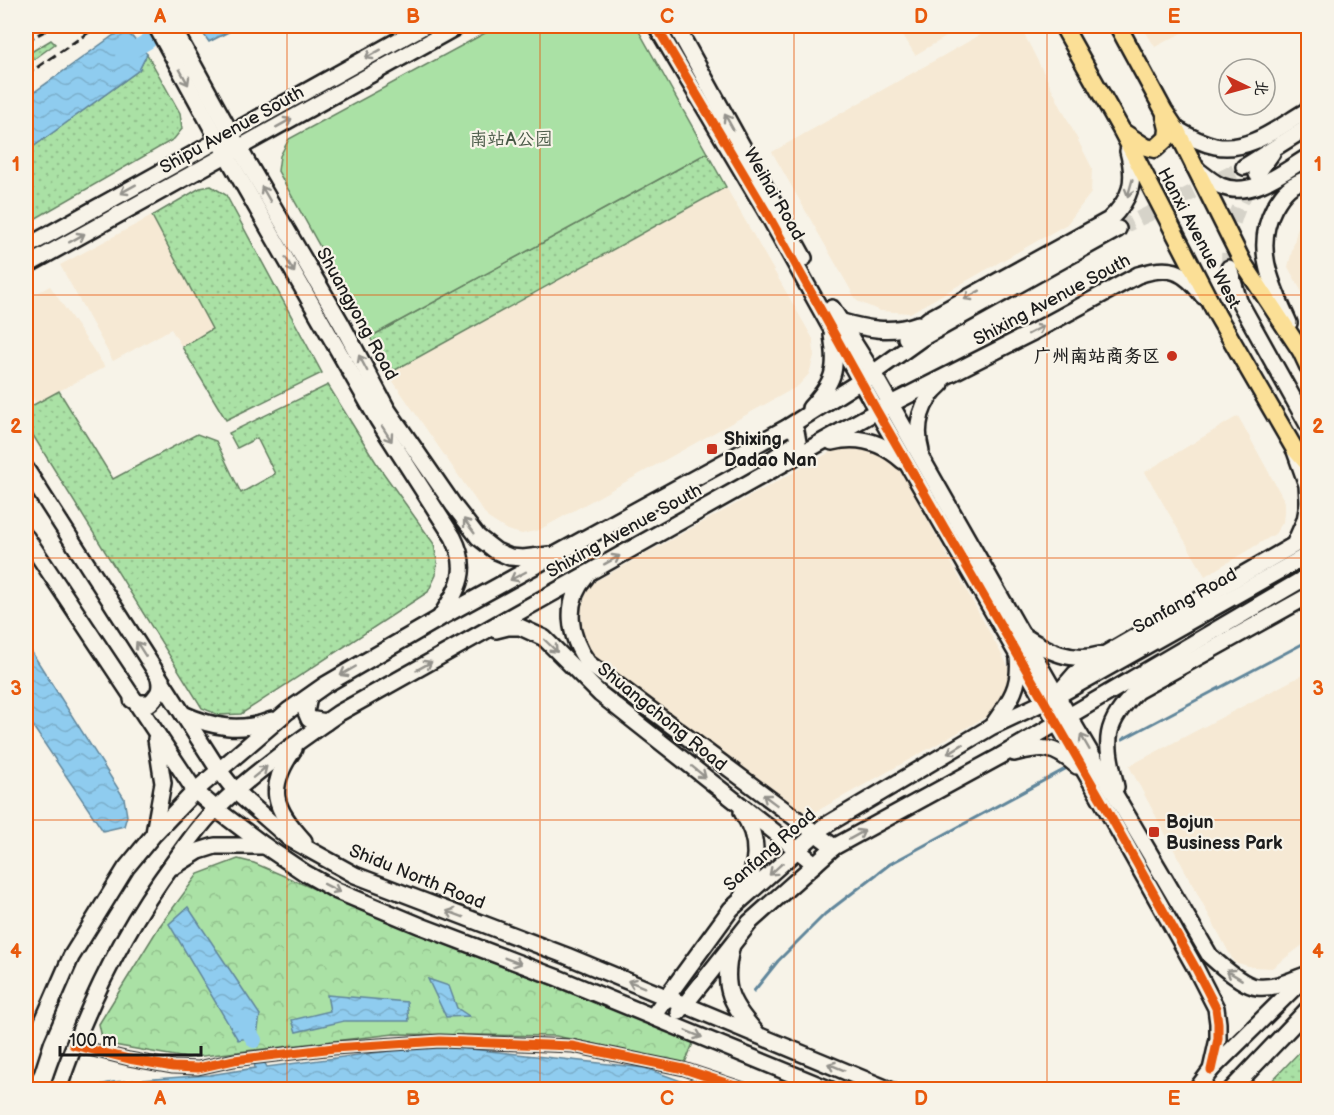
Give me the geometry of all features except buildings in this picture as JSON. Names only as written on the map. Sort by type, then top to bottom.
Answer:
[{"type":"main road","name":"Shuangyong Road","points":[[156,26],[224,135]]},
{"type":"main road","name":"Shuangyong Road","points":[[172,26],[224,135],[378,420],[461,553],[462,572],[458,590],[440,618]]},
{"type":"main road","name":"Shipu Avenue South","points":[[26,247],[424,26]]},
{"type":"main road","name":"Shipu Avenue South","points":[[26,266],[458,26]]},
{"type":"main road","name":"Weihai Road","points":[[656,26],[917,464]]},
{"type":"main road","name":"Weihai Road","points":[[676,26],[834,322]]},
{"type":"main road","name":"Hanxi Avenue West","points":[[1063,26],[1122,131],[1217,315],[1294,448],[1308,464]]},
{"type":"main road","name":"Hanxi Avenue West","points":[[1118,26],[1176,129],[1243,263],[1305,358]]},
{"type":"main road","points":[[1176,129],[1207,143],[1233,148],[1249,144],[1308,110]]},
{"type":"main road","points":[[1122,131],[1146,147],[1155,148],[1167,138],[1168,129],[1164,111]]},
{"type":"main road","points":[[1193,166],[1221,186],[1243,189],[1279,144],[1308,127]]},
{"type":"main road","points":[[727,496],[769,461],[798,442],[794,424],[818,400],[834,374],[834,322],[888,330],[906,328],[929,319],[1108,220],[1119,210],[1128,195],[1133,170],[1122,131]]},
{"type":"main road","name":"Shuangyong Road","points":[[233,152],[341,323],[387,409],[478,537],[496,550],[510,556],[523,558],[558,554]]},
{"type":"main road","points":[[1257,174],[1308,157]]},
{"type":"main road","points":[[1257,174],[1272,186],[1280,189],[1289,188],[1308,178]]},
{"type":"main road","points":[[1289,188],[1278,201],[1269,219],[1264,239],[1264,256],[1269,278],[1305,358]]},
{"type":"main road","name":"Shixing Avenue South","points":[[26,1068],[36,1037],[71,957],[126,868],[195,790],[288,711],[325,685],[440,618],[794,424],[922,338],[1118,229]]},
{"type":"main road","points":[[1229,268],[1239,302],[1308,425]]},
{"type":"main road","name":"Shixing Avenue South","points":[[58,1089],[93,997],[136,916],[166,872],[197,830],[216,809],[301,739],[326,722],[884,408],[1138,275],[1152,270],[1182,273],[1194,284],[1217,315]]},
{"type":"main road","points":[[867,377],[897,346],[929,319]]},
{"type":"main road","points":[[952,374],[931,392],[920,415],[917,464],[1018,655],[1063,719],[1210,956],[1228,972],[1256,987],[1282,985],[1308,974]]},
{"type":"main road","points":[[817,445],[847,438],[867,439],[917,464],[1024,636],[1050,699]]},
{"type":"main road","points":[[1294,448],[1308,474]]},
{"type":"main road","points":[[1294,448],[1306,485],[1308,503],[1301,532],[1294,545],[1296,553]]},
{"type":"main road","name":"Shidu North Road","points":[[26,469],[218,769],[236,792],[290,839],[355,875],[567,956],[890,1089]]},
{"type":"main road","points":[[26,537],[132,700],[195,790],[216,809],[305,873],[337,891],[422,926],[558,978],[831,1089]]},
{"type":"main road","points":[[1050,699],[1075,674],[1108,652],[1296,553],[1301,543],[1308,543]]},
{"type":"main road","name":"Sanfang Road","points":[[653,1016],[735,906],[814,833],[991,727],[1050,699],[1296,553]]},
{"type":"main road","name":"Shuangchong Road","points":[[589,573],[579,585],[574,596],[571,621],[577,647],[588,663],[834,847]]},
{"type":"main road","points":[[736,802],[752,827],[755,842],[753,871],[729,918],[731,925],[742,928],[834,847],[999,757],[1308,576]]},
{"type":"main road","points":[[1211,1070],[1218,1039],[1216,1008],[1112,798],[1108,742],[1114,718],[1137,691],[1308,596]]},
{"type":"main road","name":"Shuangchong Road","points":[[478,635],[508,627],[519,627],[544,638],[600,694],[815,864]]},
{"type":"main road","points":[[1024,636],[1038,645],[1070,657],[1090,657],[1108,652]]},
{"type":"main road","points":[[991,727],[1014,693],[1019,672],[1018,655]]},
{"type":"main road","points":[[132,700],[150,703],[158,695],[161,686],[159,678]]},
{"type":"main road","points":[[309,696],[306,712],[309,719],[326,722]]},
{"type":"main road","points":[[181,713],[204,724],[236,727],[257,726],[288,711]]},
{"type":"main road","points":[[1063,719],[1085,774]]},
{"type":"main road","points":[[154,834],[163,783],[155,733]]},
{"type":"main road","points":[[301,739],[285,762],[277,785],[278,802],[285,820],[327,861]]},
{"type":"main road","points":[[999,757],[1034,749],[1062,753],[1112,798]]},
{"type":"main road","points":[[166,872],[199,851],[216,846],[266,846]]},
{"type":"main road","points":[[305,873],[301,861],[304,857],[311,856],[327,861]]},
{"type":"main road","points":[[671,1024],[750,922]]},
{"type":"main road","points":[[732,945],[727,975],[728,991],[741,1014],[760,1037]]},
{"type":"main road","points":[[558,978],[572,975],[575,967],[573,961],[567,956]]},
{"type":"main road","points":[[1196,969],[1201,971],[1208,967],[1210,956]]},
{"type":"main road","points":[[1196,1089],[1211,1070],[1308,974]]},
{"type":"main road","points":[[1231,1089],[1308,1009]]},
{"type":"main road","points":[[773,1067],[764,1054],[769,1045],[779,1044]]},
{"type":"street","points":[[73,1045],[129,1059],[173,1067],[198,1068],[234,1060],[334,1048],[440,1041],[572,1046],[688,1071],[747,1089]]},
{"type":"shaded area","points":[[898,26],[965,26],[915,55]]},
{"type":"shaded area","points":[[996,26],[1020,26],[1092,168],[1091,193],[1067,224],[910,313],[880,311],[857,301],[772,152]]},
{"type":"shaded area","points":[[1142,26],[1195,26],[1155,47]]},
{"type":"shaded area","points":[[726,187],[813,339],[814,356],[809,374],[798,386],[539,530],[522,534],[507,530],[488,518],[388,374]]},
{"type":"shaded area","points":[[1308,211],[1308,303],[1288,267],[1299,222]]},
{"type":"shaded area","points":[[152,216],[213,330],[182,347],[171,329],[113,361],[60,265]]},
{"type":"shaded area","points":[[50,286],[105,367],[36,403],[26,389],[26,299]]},
{"type":"shaded area","points":[[1238,416],[1285,502],[1283,522],[1275,534],[1205,576],[1145,472]]},
{"type":"shaded area","points":[[843,445],[871,447],[895,460],[1008,666],[1010,683],[1004,700],[993,713],[817,811],[808,812],[796,810],[590,653],[582,631],[581,609],[586,593],[594,582]]},
{"type":"shaded area","points":[[1308,672],[1308,941],[1272,968],[1252,967],[1234,962],[1129,766]]},
{"type":"green space","name":"南站A公园","points":[[498,26],[636,26],[707,153],[370,337],[278,171],[280,156],[289,139]]},
{"type":"green space","points":[[51,40],[55,44],[26,65],[26,55]]},
{"type":"green space","points":[[147,54],[180,113],[182,129],[174,139],[26,224],[26,152],[139,70]]},
{"type":"green space","points":[[707,153],[726,187],[388,374],[370,337]]},
{"type":"green space","points":[[211,186],[226,195],[322,373],[226,420],[182,347],[212,329],[152,216],[200,188]]},
{"type":"green space","points":[[328,385],[377,464],[434,544],[437,561],[436,575],[428,592],[241,714],[219,715],[202,708],[26,424],[26,409],[59,391],[113,479],[197,434],[216,441],[241,493],[275,474],[257,438],[237,448],[229,433]]},
{"type":"green space","points":[[238,859],[254,863],[421,935],[694,1041],[685,1063],[556,1036],[394,1034],[186,1058],[103,1043],[99,1024],[159,927],[198,874]]},
{"type":"green space","points":[[1308,1043],[1308,1089],[1264,1089]]},
{"type":"water","points":[[198,26],[240,26],[209,42]]},
{"type":"water","points":[[128,32],[147,54],[139,70],[26,152],[26,98],[114,35]]},
{"type":"water","points":[[26,643],[124,798],[127,816],[124,826],[103,831],[26,716]]},
{"type":"water","points":[[188,907],[260,1015],[257,1036],[238,1040],[169,924]]},
{"type":"water","points":[[428,979],[449,986],[457,1008],[469,1016],[446,1017]]},
{"type":"water","points":[[327,995],[407,1002],[409,1021],[344,1021],[296,1032],[292,1020],[330,1011]]},
{"type":"water","points":[[434,1045],[645,1068],[703,1089],[77,1090],[113,1082],[209,1075],[255,1068],[254,1061],[263,1060],[267,1067]]},
{"type":"waterway","points":[[123,56],[148,41]]},
{"type":"waterway","points":[[1123,739],[1308,641]]},
{"type":"waterway","points":[[754,991],[778,961],[825,914],[890,864],[1067,768]]},
{"type":"waterway","points":[[240,1018],[254,1040]]},
{"type":"tunnel","points":[[1118,229],[1244,167]]},
{"type":"tunnel","points":[[1229,268],[1229,243],[1234,221],[1254,179]]},
{"type":"railway","points":[[26,41],[54,26]]},
{"type":"railway","points":[[26,75],[98,26]]},
{"type":"cycle path","points":[[656,26],[767,213],[877,411],[1196,969],[1216,1008],[1218,1039],[1211,1070]]},
{"type":"cycle path","points":[[73,1045],[129,1059],[173,1067],[198,1068],[234,1060],[334,1048],[440,1041],[572,1046],[684,1069],[747,1090]]},
{"type":"place","name":"广州南站商务区","points":[[1172,356]]},
{"type":"place","name":"Shixing Dadao Nan","points":[[712,449]]},
{"type":"place","name":"Bojun Business Park","points":[[1154,832]]}]
